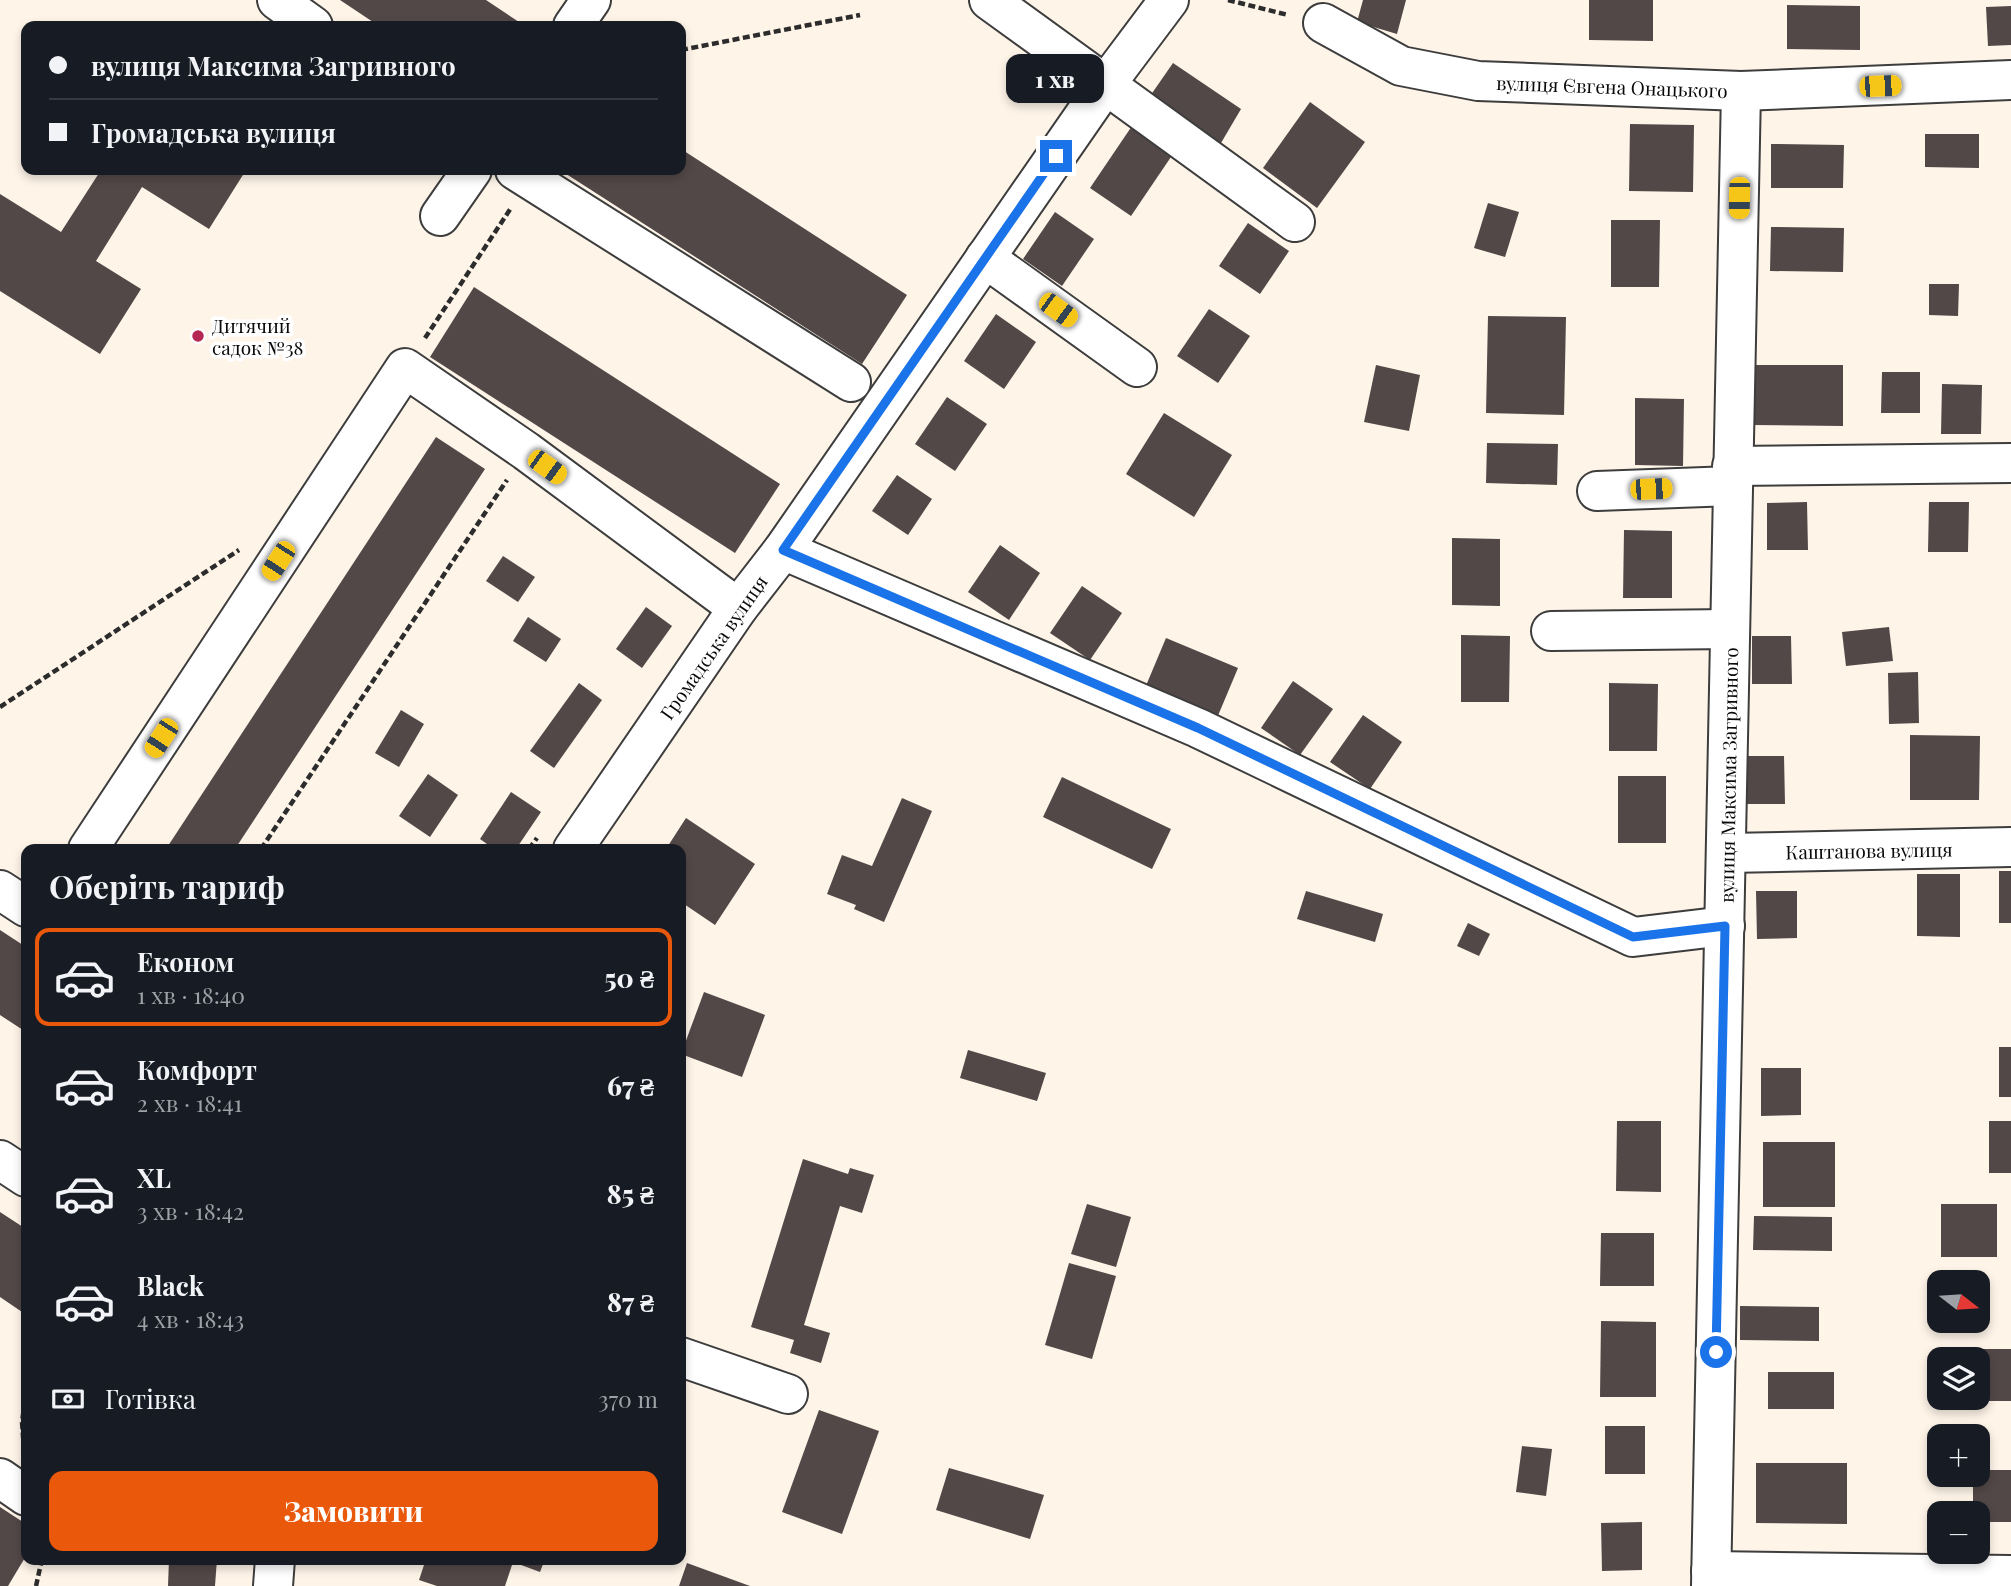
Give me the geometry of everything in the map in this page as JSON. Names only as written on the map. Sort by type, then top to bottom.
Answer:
[{"type":"street","points":[[277,0],[306,21]]},
{"type":"street","points":[[989,0],[1295,222]]},
{"type":"street","name":"Громадська вулиця","points":[[576,844],[738,608],[783,550],[1106,84],[1169,0]]},
{"type":"street","name":"вулиця Євгена Онацького","points":[[1323,23],[1401,66],[1478,81],[1741,91],[2011,80]]},
{"type":"street","name":"вулиця Максима Загривного","points":[[1711,1579],[1741,91]]},
{"type":"street","points":[[440,216],[469,175]]},
{"type":"street","points":[[522,175],[851,382]]},
{"type":"street","points":[[985,258],[1137,367]]},
{"type":"street","points":[[91,844],[405,368],[526,451],[738,608]]},
{"type":"street","points":[[1597,491],[1732,476],[2011,463]]},
{"type":"street","points":[[783,550],[1198,728],[1633,937],[1725,926]]},
{"type":"street","points":[[1551,631],[1730,629]]},
{"type":"street","name":"Каштанова вулиця","points":[[1727,853],[2011,847]]},
{"type":"street","points":[[0,890],[21,904]]},
{"type":"street","points":[[0,1160],[21,1174]]},
{"type":"street","points":[[686,1359],[788,1394]]},
{"type":"street","points":[[273,1586],[275,1565]]},
{"type":"street","points":[[1711,1579],[2011,1575]]},
{"type":"path","points":[[1228,0],[1323,23]]},
{"type":"path","points":[[686,49],[860,15]]},
{"type":"path","points":[[405,368],[522,175]]},
{"type":"path","points":[[264,844],[526,451]]},
{"type":"path","points":[[0,708],[241,548]]},
{"type":"path","points":[[17,1479],[21,1433]]},
{"type":"path","points":[[36,1586],[40,1565]]},
{"type":"building","points":[[340,0],[486,0],[518,21],[372,21]]},
{"type":"building","points":[[1363,0],[1406,0],[1397,34],[1357,22]]},
{"type":"building","points":[[1589,0],[1653,0],[1653,41],[1589,40]]},
{"type":"building","points":[[1787,5],[1860,6],[1860,50],[1787,49]]},
{"type":"building","points":[[2011,6],[2011,45],[1988,46],[1986,7]]},
{"type":"building","points":[[1173,63],[1241,109],[1221,143],[1148,99]]},
{"type":"building","points":[[1310,102],[1365,142],[1317,208],[1263,168]]},
{"type":"building","points":[[1134,123],[1175,151],[1131,216],[1090,188]]},
{"type":"building","points":[[1630,124],[1694,125],[1693,192],[1629,191]]},
{"type":"building","points":[[1925,134],[1979,134],[1979,168],[1925,167]]},
{"type":"building","points":[[1771,144],[1844,145],[1843,188],[1771,188]]},
{"type":"building","points":[[686,152],[907,295],[862,364],[568,175],[686,175]]},
{"type":"building","points":[[98,175],[243,175],[209,229],[142,187],[96,261],[141,289],[100,354],[0,291],[0,194],[61,232]]},
{"type":"building","points":[[1488,203],[1519,212],[1505,257],[1474,248]]},
{"type":"building","points":[[1055,212],[1094,239],[1062,286],[1023,259]]},
{"type":"building","points":[[1611,220],[1660,220],[1659,287],[1611,287]]},
{"type":"building","points":[[1248,223],[1289,251],[1260,294],[1219,266]]},
{"type":"building","points":[[1771,227],[1844,228],[1843,272],[1770,271]]},
{"type":"building","points":[[1929,284],[1959,284],[1958,316],[1929,315]]},
{"type":"building","points":[[474,287],[780,484],[735,553],[430,357]]},
{"type":"building","points":[[1209,309],[1250,336],[1218,383],[1177,356]]},
{"type":"building","points":[[996,314],[1036,342],[1004,389],[964,361]]},
{"type":"building","points":[[1488,316],[1566,317],[1564,415],[1486,413]]},
{"type":"building","points":[[1376,365],[1420,375],[1409,431],[1364,422]]},
{"type":"building","points":[[1752,365],[1843,365],[1843,426],[1752,425]]},
{"type":"building","points":[[1882,372],[1920,372],[1920,413],[1881,413]]},
{"type":"building","points":[[1942,384],[1982,385],[1981,434],[1941,434]]},
{"type":"building","points":[[947,397],[987,424],[955,471],[915,444]]},
{"type":"building","points":[[1635,398],[1684,399],[1683,466],[1635,465]]},
{"type":"building","points":[[1164,413],[1232,455],[1194,517],[1126,474]]},
{"type":"building","points":[[436,437],[485,469],[238,844],[169,844]]},
{"type":"building","points":[[1487,443],[1558,444],[1557,485],[1486,483]]},
{"type":"building","points":[[897,475],[932,499],[908,535],[872,511]]},
{"type":"building","points":[[1807,502],[1808,550],[1767,550],[1767,503]]},
{"type":"building","points":[[1929,502],[1969,502],[1968,552],[1928,552]]},
{"type":"building","points":[[1624,530],[1672,531],[1672,598],[1623,598]]},
{"type":"building","points":[[1452,538],[1500,539],[1500,606],[1452,605]]},
{"type":"building","points":[[1000,545],[1040,573],[1009,620],[968,592]]},
{"type":"building","points":[[503,556],[535,577],[518,602],[486,581]]},
{"type":"building","points":[[1082,586],[1122,613],[1090,660],[1050,633]]},
{"type":"building","points":[[646,607],[672,626],[642,668],[616,649]]},
{"type":"building","points":[[528,617],[561,639],[546,662],[513,641]]},
{"type":"building","points":[[1889,627],[1893,661],[1846,666],[1842,632]]},
{"type":"building","points":[[1461,635],[1510,636],[1509,702],[1461,702]]},
{"type":"building","points":[[1752,636],[1791,636],[1792,684],[1752,684]]},
{"type":"building","points":[[1166,638],[1238,668],[1217,718],[1145,688]]},
{"type":"building","points":[[1918,672],[1919,723],[1889,724],[1888,673]]},
{"type":"building","points":[[1293,681],[1333,709],[1300,755],[1261,728]]},
{"type":"building","points":[[579,683],[602,700],[554,768],[530,751]]},
{"type":"building","points":[[1609,683],[1658,684],[1657,751],[1609,751]]},
{"type":"building","points":[[401,710],[424,724],[399,767],[375,753]]},
{"type":"building","points":[[1363,715],[1402,742],[1370,789],[1330,762]]},
{"type":"building","points":[[1910,735],[1980,736],[1979,800],[1910,800]]},
{"type":"building","points":[[1745,756],[1784,756],[1785,804],[1745,804]]},
{"type":"building","points":[[428,774],[458,795],[430,837],[399,816]]},
{"type":"building","points":[[1618,776],[1666,776],[1666,843],[1618,843]]},
{"type":"building","points":[[1062,777],[1171,829],[1152,869],[1043,817]]},
{"type":"building","points":[[511,792],[541,812],[519,844],[487,844],[480,839]]},
{"type":"building","points":[[902,798],[932,811],[884,922],[854,909],[856,905],[827,894],[842,855],[872,866]]},
{"type":"building","points":[[686,818],[755,864],[715,925],[686,905],[686,844],[669,844]]},
{"type":"building","points":[[1999,871],[2011,871],[2011,923],[1999,923]]},
{"type":"building","points":[[1917,874],[1960,874],[1960,937],[1917,936]]},
{"type":"building","points":[[1306,891],[1383,914],[1375,942],[1297,919]]},
{"type":"building","points":[[1756,891],[1797,891],[1797,938],[1757,939]]},
{"type":"building","points":[[1468,923],[1490,934],[1479,956],[1457,946]]},
{"type":"building","points":[[0,930],[21,944],[21,1029],[0,1015]]},
{"type":"building","points":[[704,992],[765,1015],[742,1077],[686,1056],[686,1041]]},
{"type":"building","points":[[1999,1047],[2011,1047],[2011,1097],[1999,1097]]},
{"type":"building","points":[[968,1050],[1046,1073],[1037,1101],[960,1078]]},
{"type":"building","points":[[1761,1068],[1801,1068],[1801,1115],[1761,1116]]},
{"type":"building","points":[[1617,1121],[1661,1121],[1661,1192],[1616,1191]]},
{"type":"building","points":[[1989,1121],[2011,1121],[2011,1173],[1989,1173]]},
{"type":"building","points":[[1763,1142],[1835,1142],[1835,1207],[1763,1207]]},
{"type":"building","points":[[803,1159],[848,1174],[850,1168],[874,1175],[862,1213],[840,1206],[804,1325],[830,1333],[821,1363],[790,1353],[794,1340],[751,1327]]},
{"type":"building","points":[[1087,1204],[1131,1217],[1116,1267],[1071,1254]]},
{"type":"building","points":[[1941,1204],[1997,1204],[1997,1257],[1941,1257]]},
{"type":"building","points":[[0,1212],[21,1226],[21,1311],[0,1297]]},
{"type":"building","points":[[1754,1216],[1832,1217],[1832,1251],[1753,1250]]},
{"type":"building","points":[[1601,1233],[1654,1233],[1654,1286],[1600,1286]]},
{"type":"building","points":[[1069,1263],[1116,1276],[1092,1359],[1045,1345]]},
{"type":"building","points":[[1740,1306],[1819,1307],[1819,1341],[1740,1340]]},
{"type":"building","points":[[1601,1321],[1656,1322],[1656,1397],[1600,1397]]},
{"type":"building","points":[[1990,1349],[2011,1349],[2011,1401],[1990,1401]]},
{"type":"building","points":[[1768,1372],[1834,1372],[1834,1409],[1768,1409]]},
{"type":"building","points":[[819,1410],[879,1431],[842,1534],[782,1512]]},
{"type":"building","points":[[1605,1426],[1645,1426],[1645,1474],[1605,1474]]},
{"type":"building","points":[[1522,1446],[1552,1449],[1546,1496],[1516,1492]]},
{"type":"building","points":[[1756,1463],[1847,1463],[1847,1524],[1756,1523]]},
{"type":"building","points":[[949,1468],[1044,1495],[1030,1539],[936,1510]]},
{"type":"building","points":[[1990,1470],[2011,1470],[2011,1522],[1990,1522],[1990,1501],[1973,1501],[1973,1487],[1990,1487]]},
{"type":"building","points":[[0,1507],[21,1521],[21,1564],[8,1586],[0,1586]]},
{"type":"building","points":[[1642,1522],[1642,1570],[1602,1571],[1601,1523]]},
{"type":"building","points":[[687,1563],[750,1586],[679,1586]]},
{"type":"building","points":[[169,1565],[217,1565],[215,1586],[168,1586]]},
{"type":"building","points":[[424,1565],[512,1565],[505,1586],[437,1586],[419,1580]]},
{"type":"building","points":[[521,1565],[543,1565],[540,1572]]},
{"type":"place","name":"Дитячий садок №38","points":[[198,336]]},
{"type":"route","points":[[1056,156],[783,550],[1198,728],[1633,937],[1725,926],[1716,1352]]}]
